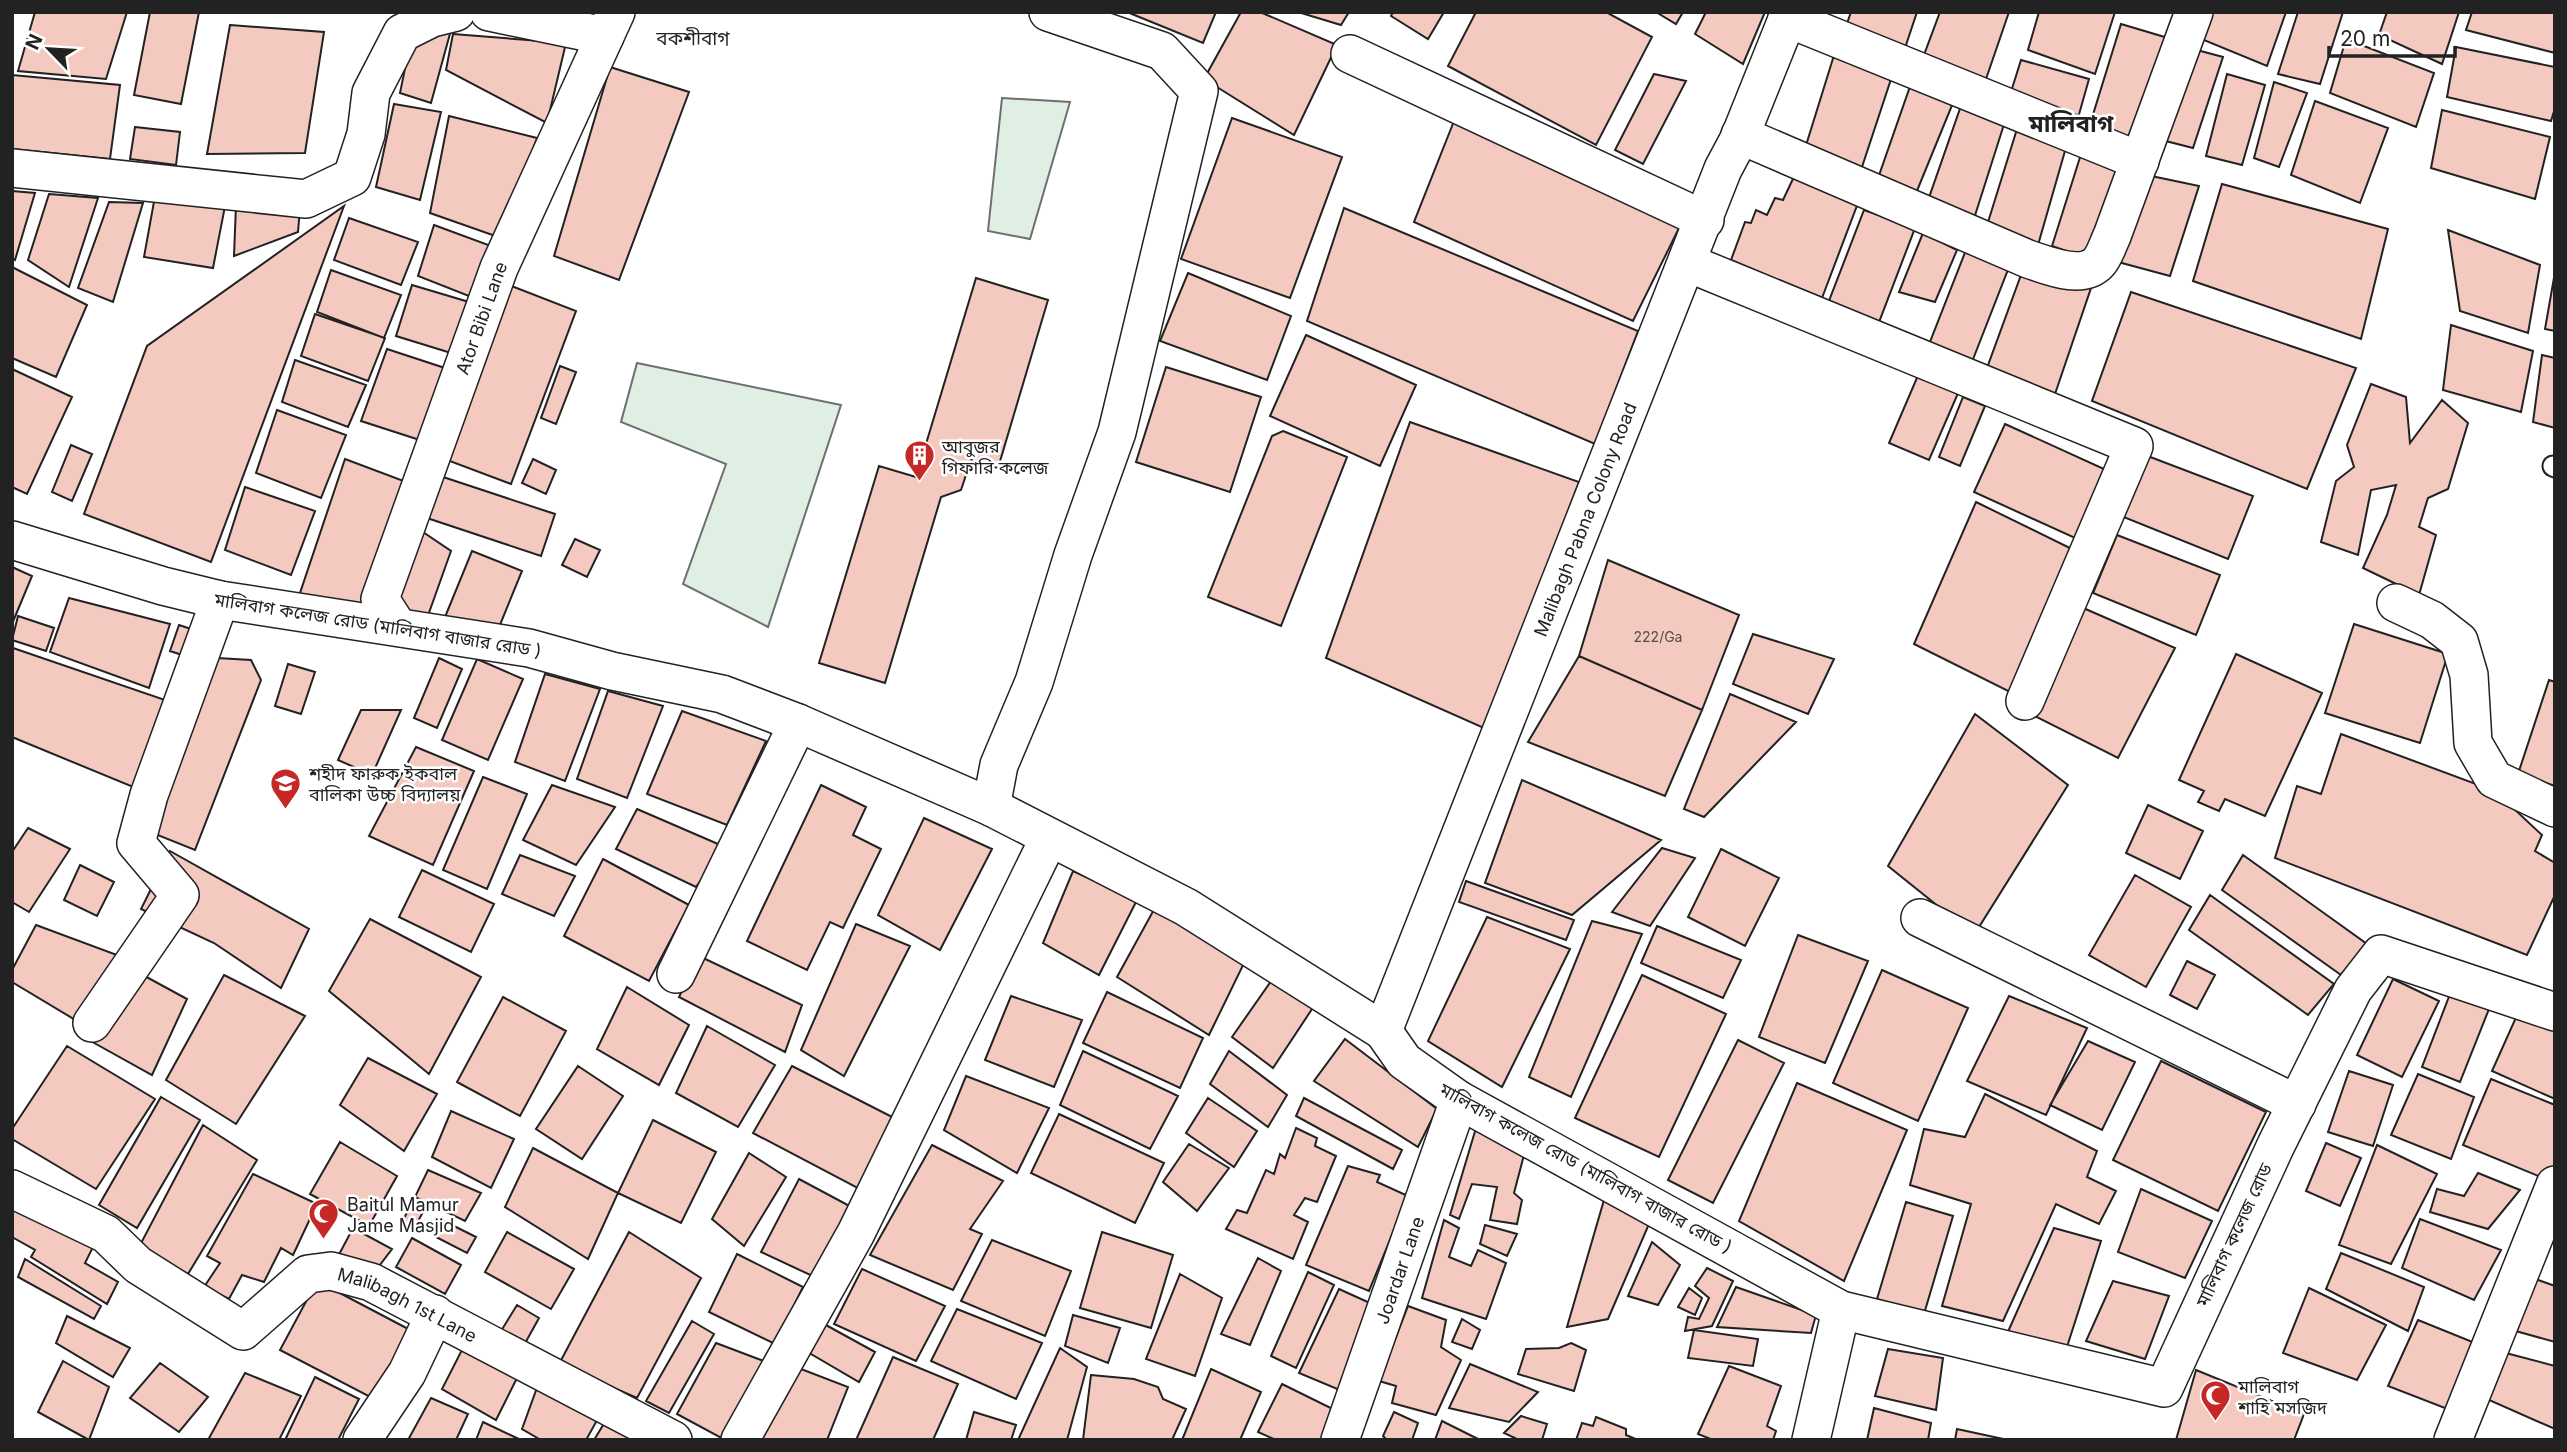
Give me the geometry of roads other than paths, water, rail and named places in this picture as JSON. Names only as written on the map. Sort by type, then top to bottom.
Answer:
[{"type":"street","points":[[12,168],[306,199],[352,177],[366,134],[371,93],[402,33],[432,18],[456,12]]},
{"type":"street","points":[[489,12],[610,24]]},
{"type":"street","points":[[991,807],[999,765],[1034,682],[1073,555],[1117,432],[1199,91],[1162,51],[1048,12]]},
{"type":"street","points":[[1740,135],[2028,259],[2077,271],[2099,262],[2140,161],[2194,12]]},
{"type":"street","points":[[1789,15],[2140,161]]},
{"type":"street","name":"Malibagh Pabna Colony Road","points":[[1382,1031],[1723,169],[1740,135],[1789,15]]},
{"type":"street","name":"Ator Bibi Lane","points":[[398,627],[380,599],[499,268],[610,24]]},
{"type":"street","points":[[1350,54],[1705,220]]},
{"type":"street","points":[[1688,263],[2134,446],[2025,701]]},
{"type":"street","name":"মালিবাগ কলেজ রোড (মালিবাগ বাজার রোড )","points":[[12,540],[163,586],[220,600],[529,648],[612,671],[722,694],[798,723],[991,807],[1186,907],[1382,1031],[1404,1061],[1459,1100],[1841,1310]]},
{"type":"street","points":[[92,1023],[180,895],[136,843],[149,795],[220,600]]},
{"type":"street","points":[[2396,603],[2432,620],[2459,641],[2469,675],[2473,743],[2494,779],[2555,808]]},
{"type":"street","points":[[676,974],[798,723]]},
{"type":"street","points":[[740,1440],[856,1233],[1049,838]]},
{"type":"street","points":[[1920,918],[2297,1104]]},
{"type":"street","name":"মালিবাগ কলেজ রোড","points":[[1841,1310],[2164,1388],[2353,990],[2381,954],[2555,1012]]},
{"type":"street","name":"Joardar Lane","points":[[1339,1440],[1459,1100]]},
{"type":"street","points":[[2453,1440],[2555,1185]]},
{"type":"street","name":"Malibagh 1st Lane","points":[[12,1189],[106,1234],[138,1265],[243,1331],[308,1274],[331,1271],[370,1282],[435,1314],[673,1440]]},
{"type":"street","points":[[1811,1440],[1841,1310]]},
{"type":"street","points":[[362,1440],[407,1373],[435,1314]]},
{"type":"place","name":"আবুজর গিফারি কলেজ","points":[[919,483]]},
{"type":"place","name":"শহীদ ফারুক ইকবাল বালিকা উচ্চ বিদ্যালয়","points":[[286,810]]},
{"type":"place","name":"Baitul Mamur Jame Masjid","points":[[324,1241]]},
{"type":"place","name":"মালিবাগ শাহি মসজিদ","points":[[2215,1423]]},
{"type":"district","name":"বকশীবাগ","points":[[693,38]]},
{"type":"district","name":"মালিবাগ","points":[[2071,123]]}]
